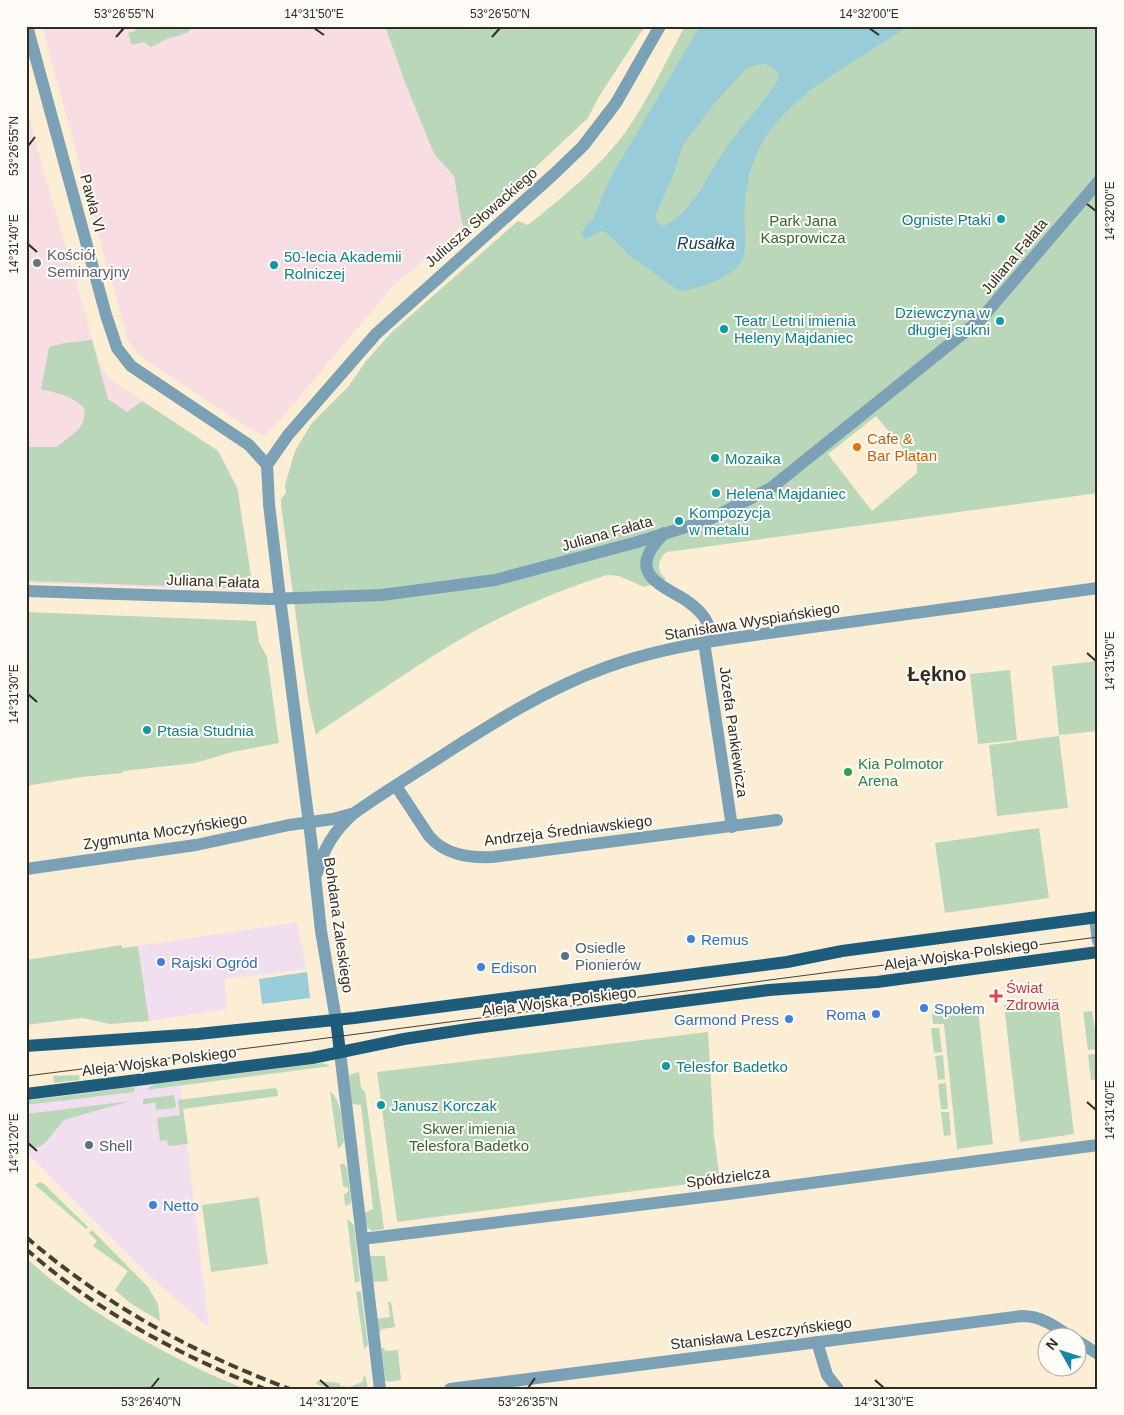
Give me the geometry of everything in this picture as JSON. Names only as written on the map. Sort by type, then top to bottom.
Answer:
[{"type":"main road","name":"Aleja Wojska Polskiego","points":[[26,1046],[198,1034],[336,1020],[777,963],[842,951],[1096,918]]},
{"type":"main road","name":"Aleja Wojska Polskiego","points":[[26,1094],[298,1060],[404,1038],[484,1026],[769,990],[878,982],[1098,952]]},
{"type":"main road","name":"Bohdana Zaleskiego","points":[[336,1020],[340,1052]]},
{"type":"street","name":"Pawła VI","points":[[27,26],[106,315],[118,351],[134,369],[249,445],[268,465]]},
{"type":"street","name":"Juliusza Słowackiego","points":[[268,465],[288,435],[376,334],[583,146],[616,103],[660,26]]},
{"type":"street","name":"Juliana Fałata","points":[[26,591],[280,598],[382,595],[495,580],[634,543],[712,518],[771,488],[981,319],[1098,182]]},
{"type":"street","name":"Bohdana Zaleskiego","points":[[268,465],[269,504],[280,598],[322,940],[336,1020]]},
{"type":"street","name":"Józefa Pankiewicza","points":[[664,533],[651,549],[647,559],[647,566],[651,578],[661,587],[694,607],[708,624],[707,642],[732,827]]},
{"type":"street","name":"Stanisława Wyspiańskiego","points":[[316,882],[320,863],[329,842],[343,823],[359,810],[510,712],[559,687],[621,662],[707,642],[1098,588]]},
{"type":"street","name":"Andrzeja Średniawskiego","points":[[396,786],[431,839],[447,850],[466,856],[493,857],[777,820]]},
{"type":"street","name":"Stanisława Wyspiańskiego","points":[[309,822],[339,817],[359,810]]},
{"type":"street","name":"Zygmunta Moczyńskiego","points":[[26,869],[196,845],[309,822]]},
{"type":"street","name":"Aleja Wojska Polskiego","points":[[1096,918],[1098,941]]},
{"type":"street","name":"Bohdana Zaleskiego","points":[[340,1052],[380,1389]]},
{"type":"street","name":"Spółdzielcza","points":[[362,1239],[1098,1146]]},
{"type":"street","name":"Stanisława Leszczyńskiego","points":[[450,1389],[1028,1316],[1037,1317],[1056,1328]]},
{"type":"street","points":[[817,1342],[827,1375],[838,1389]]},
{"type":"street","points":[[1086,1346],[1098,1354]]},
{"type":"shaded area","points":[[42,26],[385,26],[404,80],[434,154],[454,176],[462,224],[445,243],[394,285],[274,427],[263,436],[150,363],[136,352],[128,340]]},
{"type":"shaded area","points":[[26,106],[99,361],[109,379],[218,450],[238,487],[254,591],[26,583]]},
{"type":"shaded area","points":[[297,922],[306,969],[225,979],[227,1009],[149,1021],[138,946]]},
{"type":"shaded area","points":[[179,1079],[209,1328],[146,1273],[26,1152],[26,1101]]},
{"type":"green space","points":[[138,26],[193,26],[187,33],[167,39],[151,47],[144,42],[131,44],[128,33],[135,31]]},
{"type":"green space","points":[[385,26],[645,26],[598,98],[588,118],[465,231],[462,224],[454,176],[434,154],[404,80]]},
{"type":"green space","name":"Park Jana Kasprowicza","points":[[685,26],[1098,26],[1098,493],[667,552],[661,558],[659,566],[661,573],[666,579],[644,587],[619,576],[607,575],[521,608],[487,624],[432,656],[316,735],[301,654],[281,505],[281,499],[286,493],[285,485],[295,451],[311,424],[348,387],[366,361],[392,332],[518,221],[528,225],[567,193],[606,156],[635,118]],"holes":[[[876,416],[917,465],[917,473],[872,511],[828,454]]]},
{"type":"green space","points":[[92,340],[108,399],[127,412],[142,401],[218,451],[237,488],[253,589],[26,581],[26,447],[57,447],[78,430],[83,422],[85,409],[70,398],[41,389],[49,347],[64,343]]},
{"type":"green space","points":[[26,612],[256,621],[259,642],[267,657],[279,743],[232,752],[195,763],[123,771],[122,773],[81,777],[26,786]]},
{"type":"green space","points":[[1098,661],[1098,731],[1059,735],[1052,666]]},
{"type":"green space","points":[[1010,670],[1017,740],[978,744],[970,674]]},
{"type":"green space","points":[[1059,736],[1068,808],[997,816],[989,745]]},
{"type":"green space","points":[[1039,828],[1049,898],[945,913],[935,843]]},
{"type":"green space","points":[[122,945],[122,948],[138,946],[149,1021],[110,1024],[82,1018],[26,1025],[26,960]]},
{"type":"green space","points":[[1058,999],[1074,1134],[1020,1142],[1004,1005]]},
{"type":"green space","points":[[978,1009],[993,1144],[957,1149],[944,1024],[933,1024],[932,1014]]},
{"type":"green space","points":[[1092,1011],[1098,1049],[1088,1050],[1083,1012]]},
{"type":"green space","points":[[931,1028],[939,1028],[942,1052],[934,1053]]},
{"type":"green space","name":"Skwer imienia Telesfora Badetko","points":[[708,1032],[714,1136],[720,1180],[397,1222],[377,1072]]},
{"type":"green space","points":[[1098,1053],[1098,1079],[1091,1080],[1088,1055]]},
{"type":"green space","points":[[943,1055],[945,1079],[938,1080],[935,1056]]},
{"type":"green space","points":[[322,1063],[331,1066],[146,1090],[154,1084]]},
{"type":"green space","points":[[359,1072],[361,1088],[365,1092],[384,1229],[372,1231],[367,1227],[364,1213],[373,1209],[361,1105],[352,1104],[349,1075]]},
{"type":"green space","points":[[78,1075],[80,1077],[79,1080],[54,1083],[53,1076]]},
{"type":"green space","points":[[946,1083],[948,1109],[941,1109],[938,1084]]},
{"type":"green space","points":[[132,1087],[135,1089],[134,1092],[26,1105],[26,1101]]},
{"type":"green space","points":[[277,1089],[278,1096],[183,1109],[188,1144],[168,1146],[167,1140],[160,1141],[157,1118],[180,1115],[178,1100]]},
{"type":"green space","points":[[330,1091],[340,1108],[342,1121],[344,1141],[338,1149]]},
{"type":"green space","points":[[174,1095],[176,1106],[174,1108],[156,1110],[155,1102],[143,1105],[143,1099]]},
{"type":"green space","points":[[130,1101],[64,1120],[44,1144],[37,1148],[26,1147],[26,1114]]},
{"type":"green space","points":[[941,1112],[949,1112],[951,1135],[944,1136]]},
{"type":"green space","points":[[340,1164],[344,1164],[347,1168],[351,1200],[350,1204],[345,1206],[344,1195],[348,1192],[348,1188],[343,1186]]},
{"type":"green space","points":[[40,1182],[88,1227],[86,1229],[35,1185]]},
{"type":"green space","points":[[259,1197],[268,1264],[211,1272],[202,1205]]},
{"type":"green space","points":[[347,1219],[354,1226],[360,1281],[355,1283]]},
{"type":"green space","points":[[92,1230],[148,1287],[158,1304],[160,1321],[130,1303],[115,1290],[128,1271],[93,1246],[97,1241],[89,1233]]},
{"type":"green space","points":[[370,1256],[385,1256],[388,1281],[373,1282]]},
{"type":"green space","points":[[26,1258],[61,1287],[118,1326],[187,1363],[245,1389],[26,1389]]},
{"type":"green space","points":[[356,1291],[361,1292],[368,1345],[364,1349]]},
{"type":"green space","points":[[388,1302],[391,1302],[395,1327],[382,1329],[379,1333],[377,1319],[390,1317]]},
{"type":"green space","points":[[384,1348],[385,1351],[398,1350],[401,1380],[389,1382],[385,1380],[381,1349]]},
{"type":"green space","points":[[365,1374],[368,1389],[331,1389],[316,1384],[317,1381],[340,1383],[340,1386],[349,1387],[362,1382]]},
{"type":"water","name":"Rusałka","points":[[700,26],[908,26],[816,86],[783,115],[769,132],[758,151],[750,171],[744,214],[745,246],[743,258],[729,274],[703,286],[679,291],[629,255],[607,233],[602,231],[586,239],[581,236],[585,226],[593,219],[611,177]],"holes":[[[764,63],[774,68],[779,75],[776,84],[726,148],[693,201],[676,218],[664,226],[657,223],[655,216],[671,180],[683,145],[714,104],[747,68]]]},
{"type":"water","points":[[307,972],[310,998],[262,1004],[259,979]]},
{"type":"tram line","points":[[26,1076],[1098,937]]},
{"type":"railway","points":[[26,1237],[87,1284],[151,1325],[219,1360],[290,1389]]},
{"type":"railway","points":[[26,1249],[81,1292],[140,1330],[201,1362],[265,1389]]},
{"type":"place","name":"Ogniste Ptaki","points":[[1001,219]]},
{"type":"place","name":"Kościół Seminaryjny","points":[[37,263]]},
{"type":"place","name":"50-lecia Akademii Rolniczej","points":[[274,265]]},
{"type":"place","name":"Dziewczyna w długiej sukni","points":[[1000,321]]},
{"type":"place","name":"Teatr Letni imienia Heleny Majdaniec","points":[[724,329]]},
{"type":"place","name":"Cafe & Bar Platan","points":[[857,447]]},
{"type":"place","name":"Mozaika","points":[[715,458]]},
{"type":"place","name":"Helena Majdaniec","points":[[716,493]]},
{"type":"place","name":"Kompozycja w metalu","points":[[679,521]]},
{"type":"place","name":"Ptasia Studnia","points":[[147,730]]},
{"type":"place","name":"Kia Polmotor Arena","points":[[848,772]]},
{"type":"place","name":"Remus","points":[[691,939]]},
{"type":"place","name":"Osiedle Pionierów","points":[[565,956]]},
{"type":"place","name":"Rajski Ogród","points":[[161,962]]},
{"type":"place","name":"Edison","points":[[481,967]]},
{"type":"place","name":"Świat Zdrowia","points":[[996,996]]},
{"type":"place","name":"Społem","points":[[924,1008]]},
{"type":"place","name":"Roma","points":[[876,1014]]},
{"type":"place","name":"Garmond Press","points":[[789,1019]]},
{"type":"place","name":"Telesfor Badetko","points":[[666,1066]]},
{"type":"place","name":"Janusz Korczak","points":[[381,1105]]},
{"type":"place","name":"Shell","points":[[89,1145]]},
{"type":"place","name":"Netto","points":[[153,1205]]},
{"type":"district","name":"Łękno","points":[[937,674]]}]
